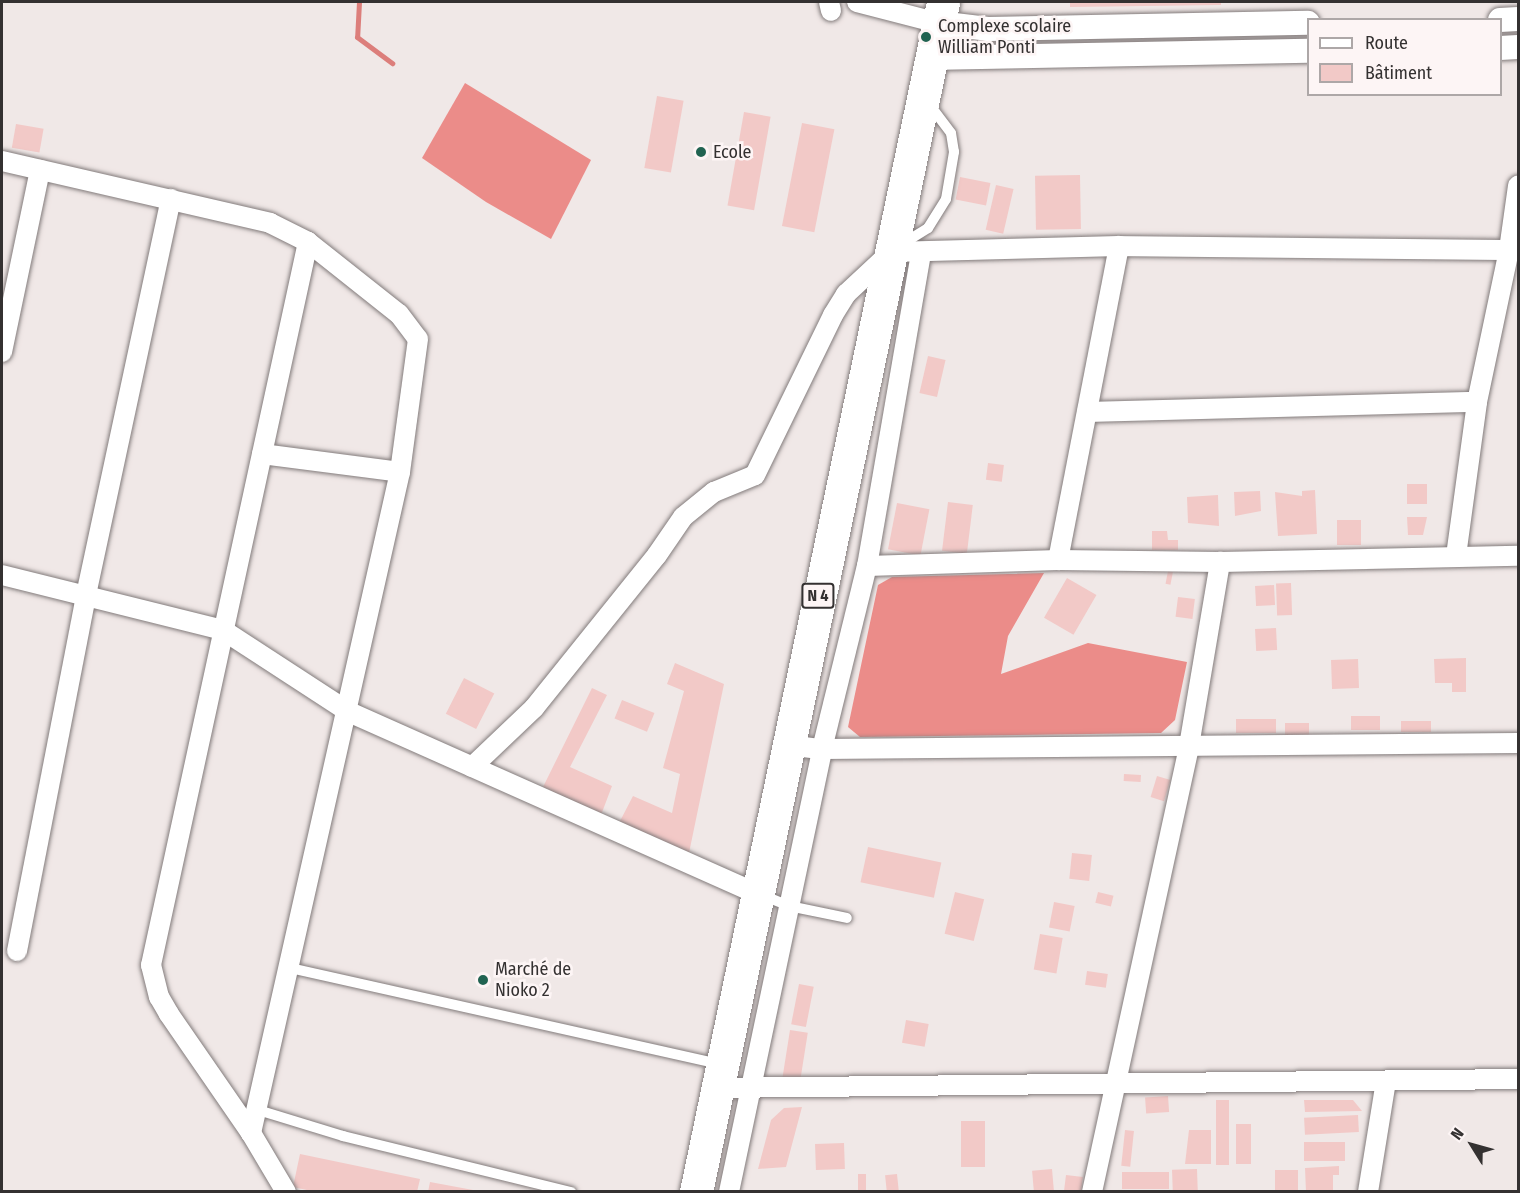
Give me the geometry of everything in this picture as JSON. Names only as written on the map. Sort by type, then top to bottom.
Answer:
[{"type":"highway","name":"N 4","points":[[696,1191],[717,1076],[787,746],[902,248],[922,95],[940,12]]},
{"type":"street","points":[[857,2],[940,12],[988,29],[1307,23]]},
{"type":"street","points":[[1502,20],[1518,19]]},
{"type":"street","points":[[1502,48],[1518,47]]},
{"type":"street","points":[[929,58],[1307,51]]},
{"type":"street","points":[[2,161],[270,223],[308,242],[399,314],[417,339],[400,472],[349,712],[251,1133]]},
{"type":"street","points":[[2,352],[40,170]]},
{"type":"street","points":[[1456,556],[1477,402],[1514,250],[1518,186]]},
{"type":"street","points":[[18,951],[86,596],[171,199]]},
{"type":"street","points":[[286,1191],[251,1133],[169,1014],[156,989],[151,964],[308,242]]},
{"type":"street","points":[[1058,560],[1119,246]]},
{"type":"street","points":[[472,767],[534,708],[657,555],[683,517],[714,492],[755,475],[833,315],[846,294],[902,248],[1119,246],[1514,250]]},
{"type":"street","points":[[729,1191],[822,749],[867,566],[902,248]]},
{"type":"street","points":[[1087,412],[1477,402]]},
{"type":"street","points":[[262,454],[400,472]]},
{"type":"street","points":[[867,566],[1058,560],[1220,562],[1518,556]]},
{"type":"street","points":[[1092,1191],[1190,746],[1220,562]]},
{"type":"street","points":[[2,575],[223,630],[349,712],[756,893]]},
{"type":"street","points":[[787,746],[822,749],[1518,743]]},
{"type":"street","points":[[717,1076],[750,1088],[1518,1079]]},
{"type":"street","points":[[1368,1191],[1386,1081]]},
{"type":"lane","points":[[902,248],[912,238],[928,228],[946,199],[954,152],[951,133],[922,95]]},
{"type":"lane","points":[[756,893],[789,906],[847,918]]},
{"type":"lane","points":[[290,968],[717,1076]]},
{"type":"lane","points":[[258,1110],[343,1136],[571,1191]]},
{"type":"shaded area","points":[[465,83],[591,160],[551,239],[486,202],[422,158]]},
{"type":"shaded area","points":[[1044,573],[1008,636],[1001,674],[1088,643],[1187,662],[1175,720],[1161,733],[860,737],[848,727],[878,585],[892,577]]},
{"type":"building","points":[[1070,2],[1221,2],[1221,5],[1070,7]]},
{"type":"building","points":[[657,96],[684,101],[671,173],[644,168]]},
{"type":"building","points":[[744,112],[771,117],[754,210],[728,206]]},
{"type":"building","points":[[802,123],[834,129],[814,232],[782,226]]},
{"type":"building","points":[[16,124],[44,129],[39,152],[12,148]]},
{"type":"building","points":[[1080,175],[1081,229],[1036,230],[1035,176]]},
{"type":"building","points":[[960,177],[990,183],[986,205],[956,200]]},
{"type":"building","points":[[996,185],[1014,189],[1003,234],[986,230]]},
{"type":"building","points":[[928,356],[946,360],[937,397],[919,393]]},
{"type":"building","points":[[988,463],[1004,465],[1002,482],[986,480]]},
{"type":"building","points":[[1407,484],[1427,484],[1427,504],[1407,504]]},
{"type":"building","points":[[1315,490],[1317,534],[1278,536],[1275,492],[1302,496],[1302,491]]},
{"type":"building","points":[[1260,491],[1261,511],[1235,516],[1234,492]]},
{"type":"building","points":[[1218,495],[1219,526],[1188,523],[1187,497]]},
{"type":"building","points":[[948,502],[973,505],[967,554],[942,551]]},
{"type":"building","points":[[897,503],[929,509],[920,555],[888,549]]},
{"type":"building","points":[[1407,517],[1427,517],[1423,535],[1408,535]]},
{"type":"building","points":[[1337,520],[1361,520],[1361,545],[1337,545]]},
{"type":"building","points":[[1152,531],[1167,531],[1168,540],[1178,540],[1178,550],[1152,550]]},
{"type":"building","points":[[1168,571],[1173,572],[1170,585],[1166,584]]},
{"type":"building","points":[[1067,578],[1096,595],[1073,635],[1044,618]]},
{"type":"building","points":[[1291,583],[1292,615],[1277,616],[1276,584]]},
{"type":"building","points":[[1274,585],[1275,605],[1256,606],[1255,586]]},
{"type":"building","points":[[1178,597],[1195,599],[1192,619],[1176,617]]},
{"type":"building","points":[[1276,628],[1277,650],[1256,651],[1255,629]]},
{"type":"building","points":[[1466,658],[1466,692],[1452,692],[1452,683],[1435,683],[1434,659]]},
{"type":"building","points":[[1358,659],[1359,688],[1332,689],[1331,660]]},
{"type":"building","points":[[675,663],[724,684],[689,853],[619,823],[633,796],[672,813],[680,774],[663,768],[684,691],[667,684]]},
{"type":"building","points":[[464,678],[494,693],[476,729],[446,714]]},
{"type":"building","points":[[592,688],[607,695],[570,767],[612,786],[601,815],[543,787]]},
{"type":"building","points":[[622,700],[654,713],[647,732],[615,719]]},
{"type":"building","points":[[1351,716],[1380,716],[1380,730],[1351,730]]},
{"type":"building","points":[[1236,719],[1276,719],[1276,733],[1236,733]]},
{"type":"building","points":[[1401,721],[1431,721],[1431,732],[1401,732]]},
{"type":"building","points":[[1285,723],[1309,723],[1309,735],[1285,735]]},
{"type":"building","points":[[1124,774],[1141,775],[1141,782],[1124,781]]},
{"type":"building","points":[[1157,776],[1170,780],[1164,801],[1151,797]]},
{"type":"building","points":[[868,847],[941,863],[934,898],[861,882]]},
{"type":"building","points":[[1072,853],[1092,855],[1089,881],[1069,879]]},
{"type":"building","points":[[955,892],[984,899],[974,941],[945,934]]},
{"type":"building","points":[[1098,892],[1114,896],[1111,907],[1095,903]]},
{"type":"building","points":[[1054,902],[1075,906],[1070,932],[1049,928]]},
{"type":"building","points":[[1040,934],[1063,938],[1056,973],[1034,969]]},
{"type":"building","points":[[1087,971],[1108,974],[1106,988],[1085,985]]},
{"type":"building","points":[[799,984],[814,987],[806,1027],[791,1024]]},
{"type":"building","points":[[906,1020],[929,1024],[925,1047],[902,1043]]},
{"type":"building","points":[[790,1030],[808,1033],[800,1081],[782,1078]]},
{"type":"building","points":[[1168,1096],[1169,1112],[1146,1114],[1145,1098]]},
{"type":"building","points":[[1216,1100],[1229,1100],[1229,1165],[1216,1165]]},
{"type":"building","points":[[1304,1100],[1353,1100],[1362,1111],[1305,1112]]},
{"type":"building","points":[[802,1107],[786,1167],[758,1169],[771,1120],[784,1108]]},
{"type":"building","points":[[1358,1115],[1359,1132],[1305,1135],[1304,1118]]},
{"type":"building","points":[[961,1121],[985,1121],[985,1167],[961,1167]]},
{"type":"building","points":[[1236,1124],[1251,1124],[1251,1164],[1236,1164]]},
{"type":"building","points":[[1125,1130],[1134,1131],[1130,1167],[1121,1166]]},
{"type":"building","points":[[1189,1130],[1211,1130],[1211,1164],[1185,1164]]},
{"type":"building","points":[[1304,1142],[1345,1142],[1345,1161],[1304,1161]]},
{"type":"building","points":[[844,1143],[845,1169],[816,1170],[815,1144]]},
{"type":"building","points":[[300,1154],[420,1179],[417,1192],[316,1192],[293,1187]]},
{"type":"building","points":[[1339,1166],[1339,1175],[1333,1175],[1333,1192],[1306,1192],[1305,1168]]},
{"type":"building","points":[[1052,1169],[1054,1192],[1034,1192],[1032,1171]]},
{"type":"building","points":[[1197,1169],[1198,1192],[1173,1192],[1172,1170]]},
{"type":"building","points":[[1275,1170],[1298,1170],[1298,1192],[1275,1192]]},
{"type":"building","points":[[1122,1172],[1169,1172],[1169,1189],[1122,1189]]},
{"type":"building","points":[[858,1174],[866,1174],[866,1192],[858,1192]]},
{"type":"building","points":[[897,1174],[899,1192],[887,1192],[885,1175]]},
{"type":"building","points":[[1066,1175],[1083,1177],[1081,1192],[1064,1192]]},
{"type":"building","points":[[430,1182],[473,1190],[473,1192],[428,1192]]},
{"type":"waterway","points":[[359,2],[357,37],[392,63]]},
{"type":"place","name":"Complexe scolaire William Ponti","points":[[926,37]]},
{"type":"place","name":"Ecole","points":[[701,152]]},
{"type":"place","name":"Marché de Nioko 2","points":[[483,980]]}]
